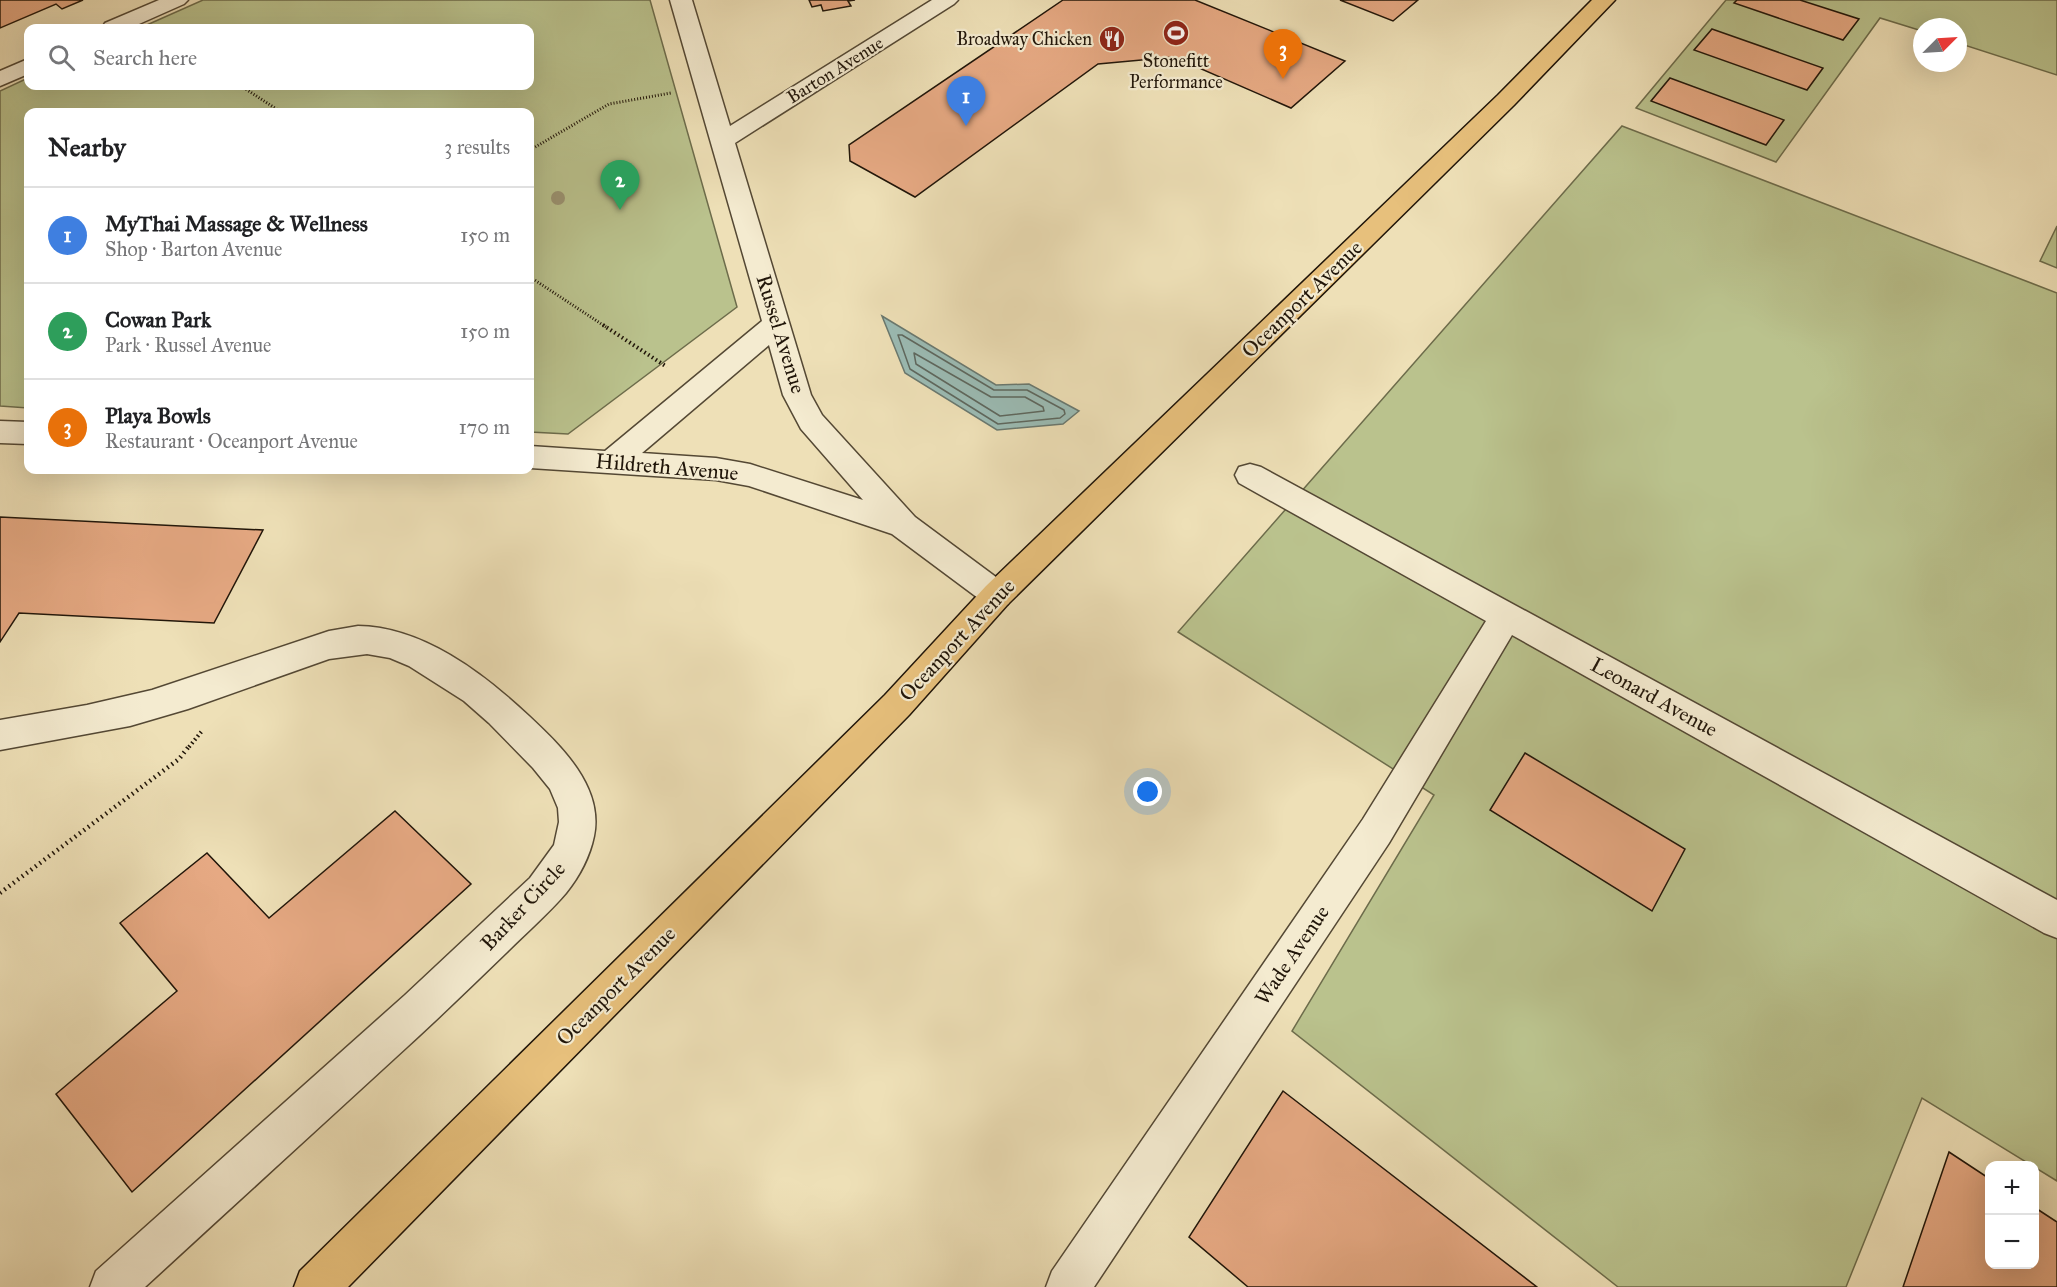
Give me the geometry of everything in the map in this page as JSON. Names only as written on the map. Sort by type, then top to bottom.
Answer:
[{"type":"main road","name":"Oceanport Avenue","points":[[316,1287],[897,705],[997,595],[1506,100],[1604,0]]},
{"type":"street","points":[[122,24],[177,0]]},
{"type":"street","name":"Russel Avenue","points":[[681,0],[797,395],[811,422],[904,526],[997,595]]},
{"type":"street","name":"Barton Avenue","points":[[723,140],[910,11],[946,0]]},
{"type":"street","points":[[0,79],[24,68]]},
{"type":"street","points":[[613,461],[777,323]]},
{"type":"street","points":[[0,432],[24,433]]},
{"type":"street","name":"Hildreth Avenue","points":[[534,457],[717,469],[750,475],[904,526]]},
{"type":"street","name":"Leonard Avenue","points":[[1250,475],[2057,920]]},
{"type":"street","name":"Wade Avenue","points":[[1068,1287],[1376,831],[1506,616]]},
{"type":"street","name":"Barker Circle","points":[[0,735],[41,730],[110,716],[336,644],[366,640],[396,644],[438,664],[498,710],[546,755],[567,784],[575,801],[577,830],[573,850],[556,878],[420,1010],[112,1287]]},
{"type":"path","points":[[534,148],[609,104],[707,87]]},
{"type":"path","points":[[247,90],[275,108]]},
{"type":"path","points":[[534,280],[698,388]]},
{"type":"path","points":[[0,893],[179,759],[207,725],[222,682]]},
{"type":"green space","points":[[203,0],[650,0],[737,307],[568,434],[534,432],[534,108],[24,108],[24,408],[0,406],[0,91],[24,80],[24,90],[534,90],[534,24],[149,24]]},
{"type":"green space","points":[[1726,0],[2057,0],[2057,75],[1967,46],[1967,18],[1913,18],[1913,28],[1880,18],[1776,162],[1636,108]]},
{"type":"green space","points":[[1622,126],[2057,293],[2057,1181],[2039,1170],[2039,1161],[2024,1161],[1922,1098],[1846,1287],[1618,1287],[1292,1031],[1434,795],[1178,632]]},
{"type":"green space","points":[[2057,226],[2057,268],[2040,261]]},
{"type":"water","points":[[882,316],[996,385],[1029,384],[1079,411],[1063,424],[997,430],[905,373]]},
{"type":"building","points":[[0,0],[83,0],[62,9],[56,4],[0,28]]},
{"type":"building","points":[[809,0],[855,0],[848,1],[851,6],[823,11],[821,5],[812,7]]},
{"type":"building","points":[[1063,0],[1195,0],[1345,61],[1291,108],[1174,57],[1098,64],[915,197],[850,161],[849,145]]},
{"type":"building","points":[[1340,0],[1418,0],[1393,21]]},
{"type":"building","points":[[1737,0],[1800,0],[1859,19],[1843,40],[1734,3]]},
{"type":"building","points":[[1712,29],[1823,68],[1807,90],[1694,50]]},
{"type":"building","points":[[1670,78],[1784,120],[1766,145],[1651,101]]},
{"type":"building","points":[[0,517],[263,530],[214,623],[19,613],[0,642]]},
{"type":"building","points":[[1525,753],[1685,849],[1652,911],[1490,810]]},
{"type":"building","points":[[395,811],[471,884],[132,1192],[56,1094],[177,991],[120,923],[207,853],[269,918]]},
{"type":"building","points":[[1283,1091],[1537,1287],[1248,1287],[1189,1237]]},
{"type":"building","points":[[1949,1152],[1985,1176],[1985,1269],[2039,1269],[2039,1210],[2057,1222],[2057,1287],[1903,1287]]},
{"type":"place","name":"Stonefitt Performance","points":[[1176,33]]},
{"type":"place","name":"Broadway Chicken","points":[[1112,39]]},
{"type":"place","name":"Playa Bowls","points":[[1283,79]]},
{"type":"place","name":"MyThai Massage & Wellness","points":[[966,126]]},
{"type":"place","name":"Cowan Park","points":[[620,210]]}]
